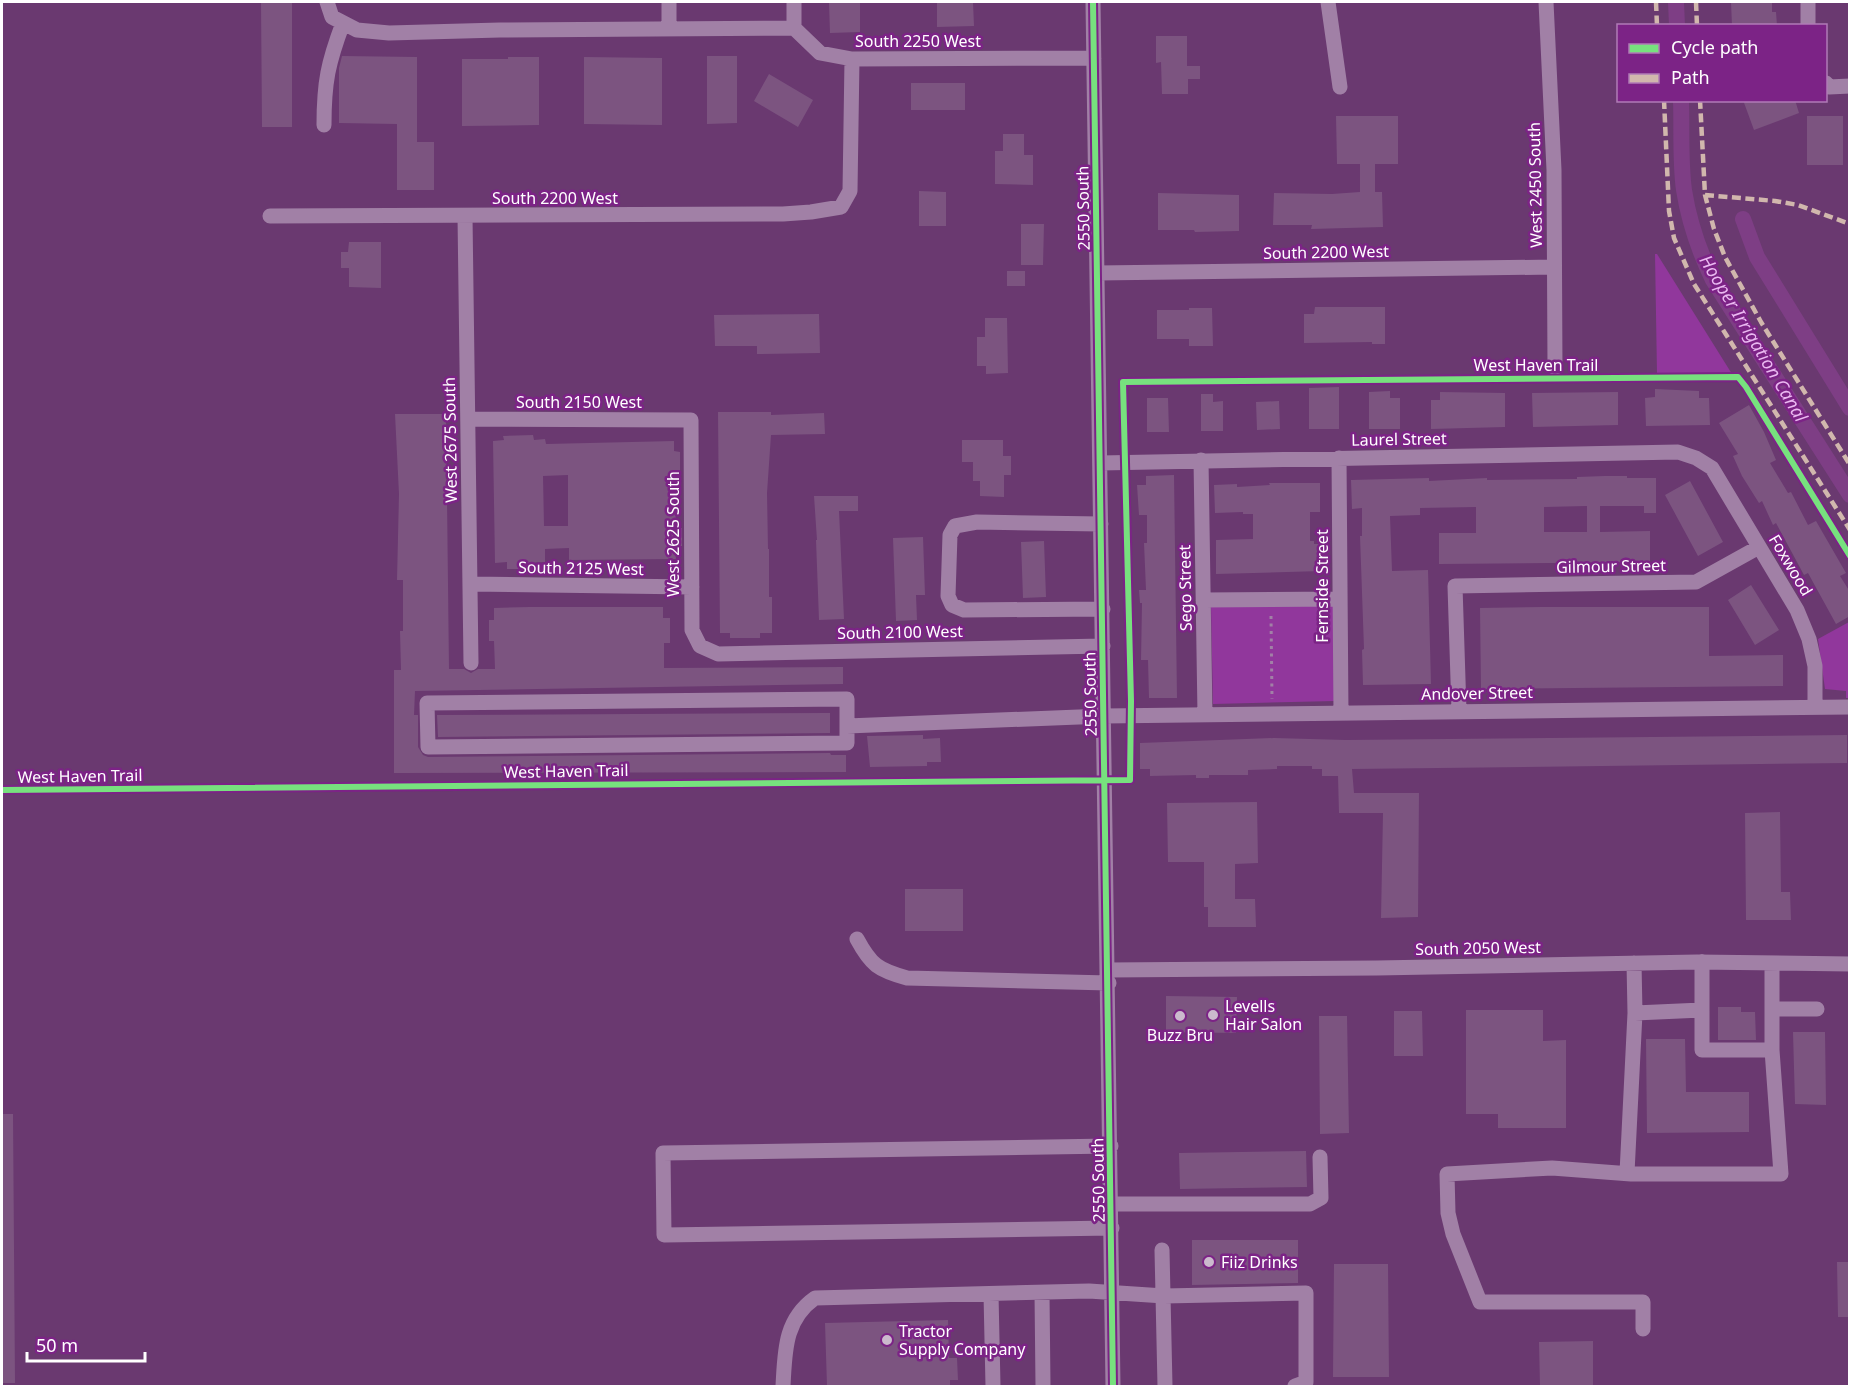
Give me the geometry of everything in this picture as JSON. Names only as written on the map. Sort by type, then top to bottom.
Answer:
[{"type":"street","points":[[327,2],[332,17],[343,23],[357,30],[389,33],[794,28],[794,2]]},
{"type":"street","points":[[669,2],[669,29]]},
{"type":"street","name":"2550 South","points":[[1093,2],[1113,1386]]},
{"type":"street","points":[[1328,2],[1340,87]]},
{"type":"street","name":"West 2450 South","points":[[1546,2],[1554,170],[1555,368]]},
{"type":"street","points":[[1808,2],[1808,24]]},
{"type":"street","points":[[324,125],[324,92],[327,71],[343,23]]},
{"type":"street","name":"South 2250 West","points":[[794,28],[820,53],[852,60],[1094,58]]},
{"type":"street","name":"South 2200 West","points":[[270,216],[783,214],[841,207],[850,191],[852,60]]},
{"type":"street","points":[[1828,85],[1850,86]]},
{"type":"street","name":"West 2675 South","points":[[465,216],[471,663]]},
{"type":"street","name":"South 2200 West","points":[[1097,273],[1554,267]]},
{"type":"street","name":"South 2150 West","points":[[468,419],[691,420]]},
{"type":"street","name":"West 2625 South","points":[[691,420],[692,630],[700,646]]},
{"type":"street","name":"Laurel Street","points":[[1101,463],[1678,452],[1696,458]]},
{"type":"street","name":"Fernside Street","points":[[1339,458],[1341,713]]},
{"type":"street","name":"Foxwood","points":[[1696,458],[1712,468],[1797,610],[1809,639],[1815,666],[1815,707]]},
{"type":"street","name":"Sego Street","points":[[1201,460],[1205,715]]},
{"type":"street","points":[[1101,524],[977,522],[955,526],[950,535],[948,596],[952,605],[964,610],[1103,609]]},
{"type":"street","name":"Gilmour Street","points":[[1459,711],[1455,586],[1696,582],[1759,547]]},
{"type":"street","name":"South 2125 West","points":[[470,584],[692,587]]},
{"type":"street","points":[[1203,600],[1340,599]]},
{"type":"street","name":"South 2100 West","points":[[700,646],[718,654],[1103,646]]},
{"type":"street","points":[[847,699],[847,726],[847,743],[428,747],[427,703],[847,699]]},
{"type":"street","name":"Andover Street","points":[[847,726],[1104,716],[1850,707]]},
{"type":"street","name":"South 2050 West","points":[[857,939],[868,959],[887,972],[907,978],[1108,976],[1634,963],[1850,964]]},
{"type":"street","points":[[1702,962],[1702,1050],[1772,1050]]},
{"type":"street","points":[[1627,1173],[1635,1013],[1634,963]]},
{"type":"street","points":[[1643,1329],[1643,1302],[1480,1302],[1453,1234],[1448,1213],[1447,1174],[1551,1168],[1627,1173],[1780,1174],[1772,1050],[1772,963]]},
{"type":"street","points":[[1772,1010],[1817,1009]]},
{"type":"street","points":[[1635,1013],[1702,1010]]},
{"type":"street","points":[[1111,1146],[663,1153],[663,1165],[664,1234],[1112,1228]]},
{"type":"street","points":[[1112,1204],[1310,1204],[1321,1198],[1320,1157]]},
{"type":"street","points":[[1162,1250],[1165,1386]]},
{"type":"street","points":[[783,1386],[786,1341],[802,1308],[815,1298],[1089,1291],[1164,1296],[1306,1293],[1301,1384]]},
{"type":"street","points":[[1042,1293],[1043,1386]]},
{"type":"street","points":[[991,1294],[993,1386]]},
{"type":"path","points":[[1271,616],[1272,699]]},
{"type":"shaded area","points":[[1655,254],[1657,254],[1732,374],[1657,374]]},
{"type":"shaded area","points":[[1333,603],[1335,701],[1213,704],[1211,606]]},
{"type":"shaded area","points":[[1849,622],[1850,698],[1846,698],[1846,691],[1825,689],[1818,639]]},
{"type":"building","points":[[261,2],[292,2],[292,127],[262,127]]},
{"type":"building","points":[[829,2],[860,2],[860,32],[830,33]]},
{"type":"building","points":[[937,2],[973,2],[974,26],[937,27]]},
{"type":"building","points":[[1731,2],[1772,2],[1772,12],[1776,12],[1777,24],[1732,24]]},
{"type":"building","points":[[1156,36],[1187,36],[1187,66],[1200,66],[1200,79],[1188,79],[1188,94],[1162,94],[1161,62],[1156,63]]},
{"type":"building","points":[[342,56],[417,57],[417,142],[434,142],[434,190],[397,190],[397,124],[339,123],[339,68]]},
{"type":"building","points":[[707,56],[737,56],[737,123],[707,124]]},
{"type":"building","points":[[508,57],[539,57],[539,125],[462,126],[462,59],[508,59]]},
{"type":"building","points":[[584,57],[662,58],[662,125],[584,124]]},
{"type":"building","points":[[769,74],[813,100],[798,127],[754,101]]},
{"type":"building","points":[[911,83],[965,83],[965,110],[911,110]]},
{"type":"building","points":[[1744,102],[1796,102],[1799,113],[1754,130]]},
{"type":"building","points":[[1336,116],[1398,116],[1398,164],[1375,164],[1375,192],[1382,192],[1383,227],[1311,229],[1312,225],[1273,225],[1274,193],[1360,192],[1360,164],[1337,164]]},
{"type":"building","points":[[1807,116],[1843,116],[1843,165],[1807,165]]},
{"type":"building","points":[[1003,134],[1024,134],[1024,155],[1033,155],[1033,185],[995,184],[995,151],[1003,151]]},
{"type":"building","points":[[919,191],[946,192],[946,226],[919,226]]},
{"type":"building","points":[[1158,193],[1239,195],[1239,231],[1158,230]]},
{"type":"building","points":[[1021,224],[1044,224],[1043,265],[1021,265]]},
{"type":"building","points":[[349,242],[381,242],[381,288],[349,287],[349,268],[341,268],[341,252],[348,252]]},
{"type":"building","points":[[1007,271],[1025,271],[1025,286],[1007,286]]},
{"type":"building","points":[[1315,307],[1385,307],[1385,344],[1372,344],[1372,342],[1304,343],[1304,314],[1314,314]]},
{"type":"building","points":[[1189,308],[1212,308],[1213,346],[1189,346],[1189,339],[1157,339],[1157,310],[1189,310]]},
{"type":"building","points":[[819,314],[820,353],[757,354],[757,346],[715,346],[714,315]]},
{"type":"building","points":[[985,318],[1007,318],[1008,373],[986,374],[986,366],[977,366],[977,337],[985,337]]},
{"type":"building","points":[[1339,387],[1339,429],[1309,429],[1309,388]]},
{"type":"building","points":[[1655,389],[1699,391],[1699,398],[1709,398],[1710,425],[1646,426],[1645,398],[1655,397]]},
{"type":"building","points":[[1390,391],[1390,398],[1400,398],[1400,429],[1369,429],[1369,392]]},
{"type":"building","points":[[1440,392],[1505,393],[1505,427],[1431,429],[1431,400],[1440,400]]},
{"type":"building","points":[[1618,392],[1618,425],[1533,427],[1532,393]]},
{"type":"building","points":[[1201,394],[1213,394],[1213,402],[1223,401],[1223,431],[1201,431]]},
{"type":"building","points":[[1147,398],[1168,398],[1169,432],[1147,432]]},
{"type":"building","points":[[1279,401],[1280,429],[1257,430],[1256,402]]},
{"type":"building","points":[[1749,405],[1776,460],[1770,463],[1788,493],[1791,492],[1808,525],[1816,521],[1846,573],[1840,576],[1850,592],[1850,616],[1836,624],[1808,573],[1804,575],[1776,523],[1773,525],[1762,501],[1759,503],[1742,476],[1733,456],[1738,454],[1719,423]]},
{"type":"building","points":[[718,412],[771,412],[771,415],[824,413],[825,434],[771,435],[767,493],[772,633],[760,633],[760,638],[730,638],[730,633],[720,633]]},
{"type":"building","points":[[395,414],[446,414],[449,669],[464,669],[471,673],[478,669],[495,669],[494,641],[489,641],[489,620],[494,620],[494,608],[530,607],[663,607],[663,618],[670,618],[670,643],[664,643],[664,668],[843,667],[843,684],[415,691],[414,715],[418,715],[418,747],[423,755],[428,757],[830,753],[831,755],[846,755],[846,772],[394,773],[394,670],[401,670],[400,631],[403,631],[403,580],[397,580],[399,494]]},
{"type":"building","points":[[533,435],[534,440],[545,439],[546,444],[674,441],[674,451],[680,452],[680,473],[675,473],[676,528],[682,528],[682,546],[675,546],[676,559],[569,560],[569,548],[545,549],[545,562],[528,563],[528,569],[507,569],[507,562],[495,563],[493,441],[504,440],[503,436]],"holes":[[[568,475],[568,526],[544,526],[543,476]]]},
{"type":"building","points":[[962,440],[1003,440],[1003,456],[1011,456],[1011,475],[1004,475],[1004,497],[980,496],[980,481],[973,481],[973,462],[962,462]]},
{"type":"building","points":[[1174,475],[1177,698],[1149,698],[1148,660],[1141,660],[1142,603],[1140,603],[1139,590],[1146,590],[1144,543],[1147,543],[1147,515],[1139,515],[1137,485],[1146,485],[1146,476]]},
{"type":"building","points":[[1577,477],[1656,478],[1656,513],[1644,513],[1644,506],[1600,506],[1600,532],[1650,531],[1650,562],[1439,564],[1439,533],[1476,533],[1476,507],[1420,508],[1420,515],[1390,516],[1392,571],[1428,570],[1431,684],[1363,685],[1360,536],[1362,536],[1362,508],[1352,509],[1351,480],[1429,478],[1429,481],[1487,478],[1487,480],[1577,479]],"holes":[[[1587,506],[1587,532],[1544,532],[1544,507]]]},
{"type":"building","points":[[1690,481],[1723,542],[1698,556],[1665,495]]},
{"type":"building","points":[[1269,483],[1320,483],[1320,512],[1310,512],[1310,541],[1314,541],[1314,544],[1321,544],[1322,571],[1216,574],[1216,540],[1253,539],[1253,514],[1215,513],[1214,485],[1237,484],[1237,487],[1270,485]]},
{"type":"building","points":[[814,496],[858,496],[858,511],[839,511],[844,619],[819,620]]},
{"type":"building","points":[[923,537],[925,595],[916,595],[917,620],[896,621],[893,538]]},
{"type":"building","points":[[1044,541],[1046,597],[1023,598],[1021,542]]},
{"type":"building","points":[[1751,585],[1779,630],[1755,645],[1728,600]]},
{"type":"building","points":[[1709,607],[1709,656],[1783,655],[1783,686],[1481,689],[1480,608]]},
{"type":"building","points":[[830,713],[830,733],[438,737],[437,715]]},
{"type":"building","points":[[923,735],[923,739],[940,738],[941,762],[927,762],[927,766],[870,767],[867,736]]},
{"type":"building","points":[[1847,735],[1847,763],[1352,769],[1354,793],[1419,793],[1418,917],[1381,918],[1383,813],[1339,813],[1338,776],[1322,776],[1322,769],[1312,769],[1312,766],[1277,766],[1277,769],[1248,770],[1248,775],[1209,775],[1209,778],[1196,778],[1196,775],[1150,776],[1150,769],[1140,769],[1140,743],[1274,738],[1346,740]]},
{"type":"building","points":[[1257,802],[1258,863],[1235,864],[1235,899],[1255,899],[1256,927],[1208,927],[1208,907],[1204,907],[1204,862],[1168,862],[1167,803]]},
{"type":"building","points":[[1780,812],[1781,892],[1790,892],[1791,920],[1746,920],[1745,813]]},
{"type":"building","points":[[905,889],[963,889],[963,931],[905,931]]},
{"type":"building","points":[[1166,996],[1237,997],[1236,1033],[1166,1032]]},
{"type":"building","points":[[1718,1007],[1741,1007],[1741,1012],[1755,1012],[1756,1040],[1718,1040]]},
{"type":"building","points":[[1466,1010],[1543,1010],[1543,1041],[1566,1040],[1566,1128],[1498,1128],[1498,1114],[1466,1114]]},
{"type":"building","points":[[1394,1011],[1422,1011],[1423,1056],[1394,1056]]},
{"type":"building","points":[[1319,1016],[1347,1016],[1349,1133],[1320,1134]]},
{"type":"building","points":[[1793,1032],[1825,1032],[1826,1105],[1795,1104]]},
{"type":"building","points":[[1646,1039],[1685,1039],[1686,1092],[1749,1092],[1749,1132],[1647,1133]]},
{"type":"building","points":[[2,1114],[13,1114],[15,1383],[2,1383]]},
{"type":"building","points":[[1306,1151],[1307,1187],[1180,1189],[1179,1153]]},
{"type":"building","points":[[1192,1240],[1298,1240],[1298,1283],[1192,1285]]},
{"type":"building","points":[[1837,1262],[1850,1262],[1850,1317],[1838,1317]]},
{"type":"building","points":[[1334,1264],[1388,1264],[1389,1377],[1333,1377]]},
{"type":"building","name":"Tractor Supply Company","points":[[948,1320],[949,1358],[957,1358],[958,1380],[950,1380],[950,1386],[827,1386],[825,1323]]},
{"type":"building","points":[[1593,1341],[1593,1386],[1540,1386],[1539,1342]]},
{"type":"waterway","name":"Hooper Irrigation Canal","points":[[1676,2],[1677,24]]},
{"type":"waterway","name":"Hooper Irrigation Canal","points":[[1681,102],[1684,190],[1703,258],[1713,280],[1850,495]]},
{"type":"waterway","points":[[1743,219],[1757,257],[1850,408]]},
{"type":"marked path","points":[[1656,2],[1657,24]]},
{"type":"marked path","points":[[1696,2],[1697,24]]},
{"type":"marked path","points":[[1664,102],[1669,211],[1674,238],[1694,284],[1850,530]]},
{"type":"marked path","points":[[1700,102],[1705,195],[1714,229],[1725,257],[1761,322],[1850,465]]},
{"type":"marked path","points":[[1705,195],[1798,205],[1850,224]]},
{"type":"cycle path","points":[[1093,2],[1113,1386]]},
{"type":"cycle path","name":"West Haven Trail","points":[[2,790],[1130,780],[1131,701],[1123,382],[1738,377],[1850,556]]},
{"type":"place","name":"Levells Hair Salon","points":[[1213,1015]]},
{"type":"place","name":"Buzz Bru","points":[[1180,1016]]},
{"type":"place","name":"Fiiz Drinks","points":[[1209,1262]]},
{"type":"place","name":"Tractor Supply Company","points":[[887,1340]]}]
